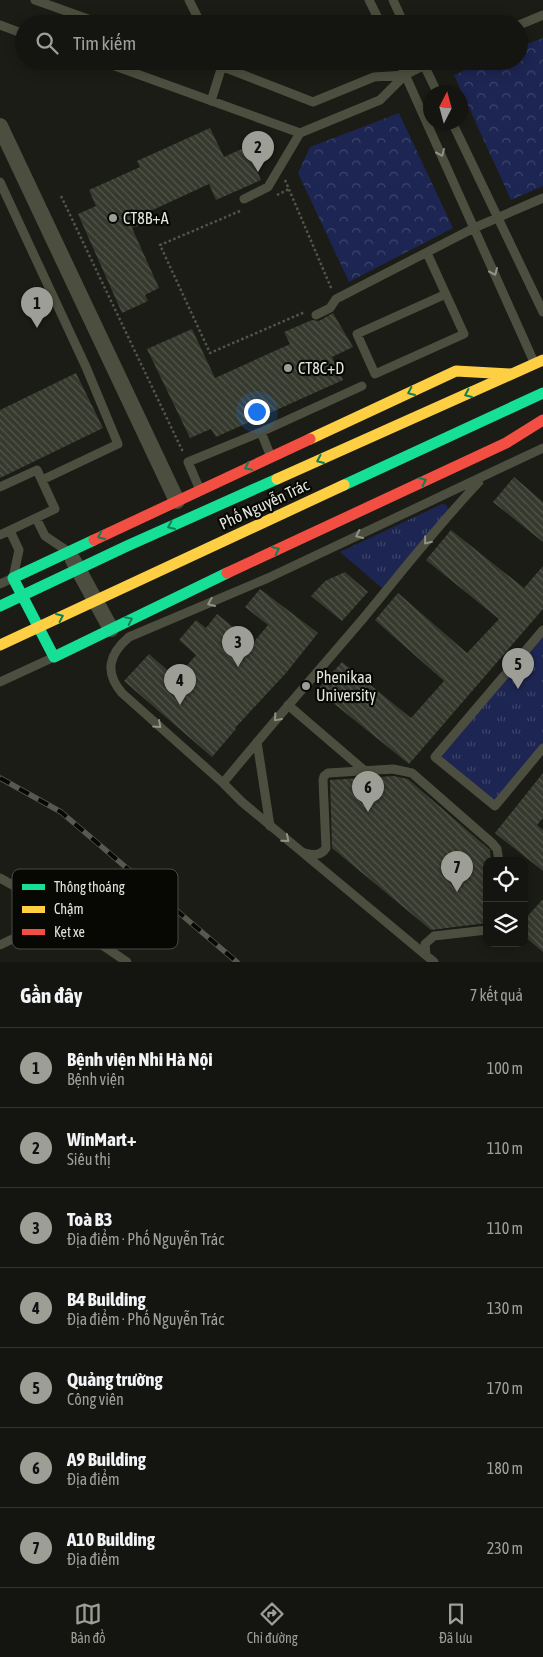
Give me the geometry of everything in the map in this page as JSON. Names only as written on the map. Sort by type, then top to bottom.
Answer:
[{"type":"main road","name":"Phố Nguyễn Trác","points":[[0,606],[127,546],[539,362]]},
{"type":"main road","name":"Phố Nguyễn Trác","points":[[13,578],[270,456],[456,372],[512,374]]},
{"type":"main road","name":"Phố Nguyễn Trác","points":[[0,645],[543,393]]},
{"type":"main road","points":[[13,578],[54,657],[219,577],[506,443],[543,420]]},
{"type":"street","points":[[0,126],[177,501]]},
{"type":"street","points":[[69,552],[111,629]]},
{"type":"lane","points":[[35,0],[77,15]]},
{"type":"lane","points":[[189,0],[196,15]]},
{"type":"lane","points":[[369,0],[376,15]]},
{"type":"lane","points":[[393,0],[400,15]]},
{"type":"lane","points":[[528,21],[543,15]]},
{"type":"lane","points":[[0,25],[15,31]]},
{"type":"lane","points":[[126,70],[300,133]]},
{"type":"lane","points":[[211,101],[219,70]]},
{"type":"lane","points":[[236,70],[313,102],[374,76],[405,75]]},
{"type":"lane","points":[[402,70],[474,228],[539,362]]},
{"type":"lane","points":[[245,203],[268,187],[300,133],[380,100],[412,70]]},
{"type":"lane","points":[[426,70],[434,85]]},
{"type":"lane","points":[[456,130],[543,312]]},
{"type":"lane","points":[[0,182],[86,367],[118,444],[42,480]]},
{"type":"lane","points":[[313,312],[330,308],[336,299],[474,228],[543,198]]},
{"type":"lane","points":[[427,253],[446,294],[464,334],[375,374],[357,334],[446,294]]},
{"type":"lane","points":[[201,490],[188,462],[261,432],[362,386]]},
{"type":"lane","points":[[261,432],[270,456]]},
{"type":"lane","points":[[434,962],[242,802],[116,687],[111,664],[117,649],[129,638],[260,582],[543,448]]},
{"type":"lane","points":[[0,487],[37,470],[55,509],[0,535]]},
{"type":"lane","points":[[223,783],[455,507],[483,478]]},
{"type":"lane","points":[[36,518],[45,536],[69,552]]},
{"type":"lane","points":[[0,584],[13,578],[19,550],[10,530]]},
{"type":"lane","points":[[543,630],[434,757],[495,806],[543,748]]},
{"type":"lane","points":[[0,682],[54,657]]},
{"type":"lane","points":[[288,705],[365,771]]},
{"type":"lane","points":[[256,742],[270,826]]},
{"type":"lane","points":[[301,852],[319,854],[326,848],[324,776],[328,774],[393,770],[412,773],[492,843],[497,849],[498,857]]},
{"type":"lane","points":[[0,878],[12,886]]},
{"type":"lane","points":[[426,955],[425,944],[434,936],[483,930]]},
{"type":"lane","points":[[0,945],[12,939]]},
{"type":"lane","points":[[108,949],[127,962]]},
{"type":"path","points":[[281,166],[336,299]]},
{"type":"path","points":[[272,197],[289,189]]},
{"type":"path","points":[[61,196],[188,462]]},
{"type":"path","points":[[245,203],[160,245],[210,353],[313,312]]},
{"type":"green space","points":[[543,38],[543,186],[511,200],[468,106],[468,85],[459,85],[454,75],[465,70],[528,70],[528,44]]},
{"type":"green space","points":[[399,113],[453,228],[349,282],[298,173],[310,147]]},
{"type":"green space","points":[[442,504],[447,505],[448,510],[382,588],[340,552]]},
{"type":"green space","points":[[543,630],[543,748],[495,806],[435,757]]},
{"type":"building","name":"CT8B+A","points":[[210,128],[224,157],[246,147],[261,180],[216,200],[209,184],[144,214],[148,222],[132,228],[159,288],[145,295],[148,301],[122,313],[78,214],[96,206],[89,190],[140,167],[137,161]]},
{"type":"building","name":"CT8C+D","points":[[333,313],[353,347],[332,357],[343,380],[216,437],[211,429],[190,438],[147,349],[192,329],[215,378],[290,344],[284,332],[312,320],[319,321]]},
{"type":"building","points":[[76,373],[103,428],[0,478],[0,410]]},
{"type":"building","points":[[514,477],[543,502],[543,542],[493,502]]},
{"type":"building","points":[[451,530],[524,588],[543,566],[543,609],[409,764],[317,690],[342,662],[411,718],[444,681],[375,620],[398,593],[467,653],[499,619],[426,560]]},
{"type":"building","points":[[345,572],[368,592],[342,621],[311,596],[325,581]]},
{"type":"building","points":[[260,589],[318,633],[286,673],[235,728],[212,757],[124,681],[149,654],[176,678],[196,655],[179,640],[196,620],[206,628],[217,614],[253,643],[268,625],[245,607]]},
{"type":"building","points":[[543,773],[543,818],[537,825],[543,830],[543,871],[528,859],[528,857],[525,857],[495,833]]},
{"type":"building","points":[[394,776],[408,779],[490,850],[491,857],[483,857],[483,924],[431,930],[332,848],[330,780]]},
{"type":"building","points":[[543,899],[543,952],[528,939],[528,916]]},
{"type":"railway","points":[[0,778],[61,812],[128,869]]},
{"type":"railway","points":[[178,912],[237,962]]},
{"type":"traffic: fast","points":[[344,485],[543,393]]},
{"type":"traffic: fast","points":[[0,606],[127,546],[277,479]]},
{"type":"traffic: fast","points":[[94,540],[13,578],[54,657],[227,573]]},
{"type":"traffic: slow","points":[[277,479],[543,360]]},
{"type":"traffic: slow","points":[[310,439],[456,371],[512,374]]},
{"type":"traffic: slow","points":[[0,645],[344,485]]},
{"type":"traffic: jam","points":[[227,573],[506,443],[543,420]]},
{"type":"traffic: jam","points":[[94,540],[310,439]]},
{"type":"place","name":"WinMart+","points":[[258,172]]},
{"type":"place","name":"CT8B+A","points":[[113,218]]},
{"type":"place","name":"Bệnh viện Nhi Hà Nội","points":[[37,328]]},
{"type":"place","name":"CT8C+D","points":[[288,368]]},
{"type":"place","name":"Toà B3","points":[[238,667]]},
{"type":"place","name":"Phenikaa University","points":[[306,686]]},
{"type":"place","name":"Quảng trường","points":[[518,689]]},
{"type":"place","name":"B4 Building","points":[[180,705]]},
{"type":"place","name":"A9 Building","points":[[368,812]]},
{"type":"place","name":"A10 Building","points":[[457,892]]}]
